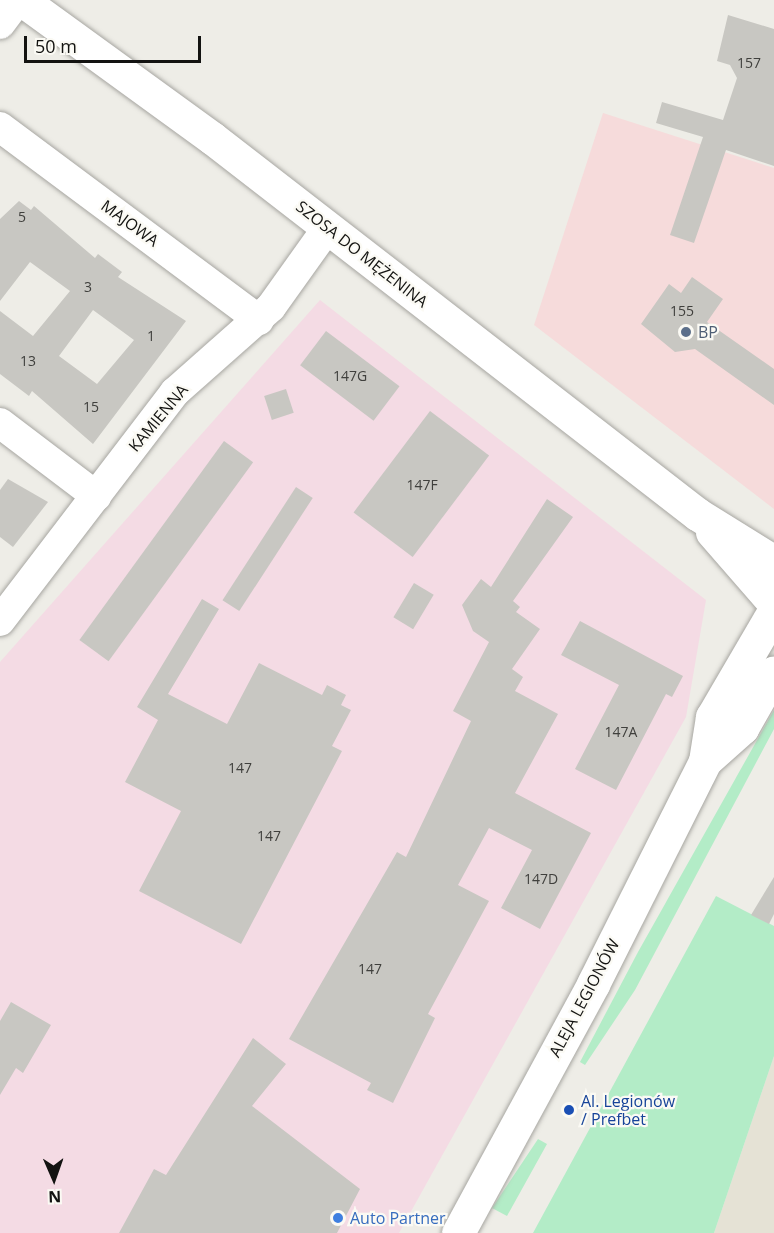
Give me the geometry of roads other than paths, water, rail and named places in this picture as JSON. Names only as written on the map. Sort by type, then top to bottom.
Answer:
[{"type":"main road","name":"SZOSA DO MĘŻENINA","points":[[20,0],[328,227],[697,514],[774,562]]},
{"type":"main road","name":"SZOSA DO MĘŻENINA","points":[[697,514],[774,603]]},
{"type":"main road","name":"ALEJA LEGIONÓW","points":[[458,1233],[593,984],[705,761],[712,717],[774,611]]},
{"type":"main road","name":"ALEJA LEGIONÓW","points":[[705,761],[742,728],[774,672]]},
{"type":"street","points":[[0,24],[20,0]]},
{"type":"street","name":"MAJOWA","points":[[0,127],[259,320]]},
{"type":"street","name":"KAMIENNA","points":[[0,621],[175,392],[259,320],[328,227]]},
{"type":"street","points":[[0,423],[96,496]]},
{"type":"place","name":"BP","points":[[686,332]]},
{"type":"place","name":"Al. Legionów / Prefbet","points":[[569,1110]]},
{"type":"place","name":"Auto Partner","points":[[338,1218]]}]
